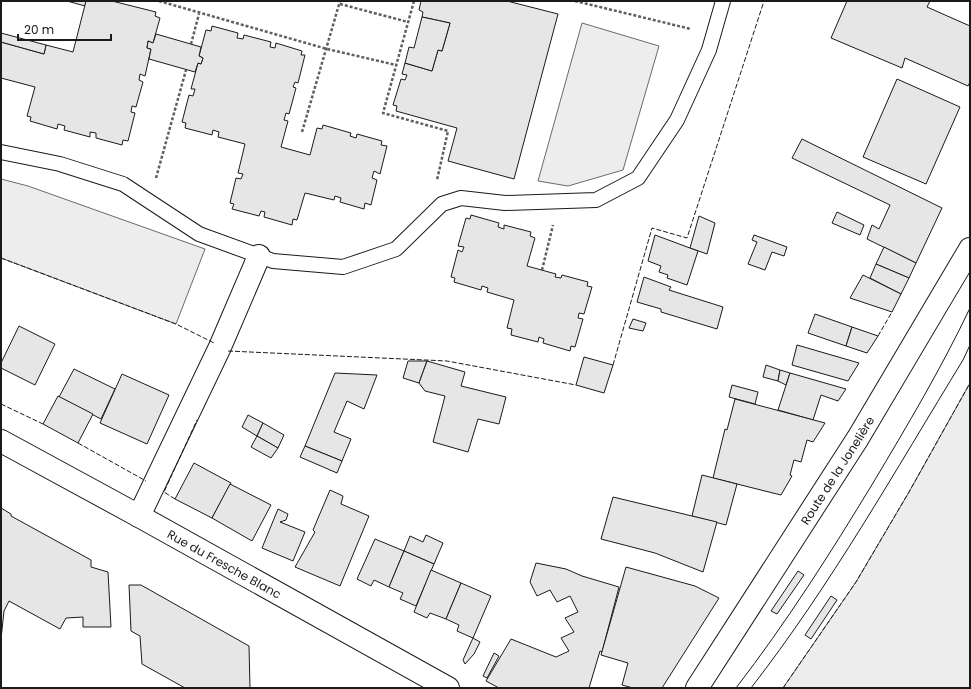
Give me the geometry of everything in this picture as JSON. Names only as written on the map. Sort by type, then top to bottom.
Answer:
[{"type":"street","name":"Route de la Jonelière","points":[[697,688],[858,438],[970,249]]},
{"type":"street","points":[[139,516],[220,347],[259,256]]},
{"type":"street","name":"Rue du Fresche Blanc","points":[[1,441],[448,688]]},
{"type":"lane","points":[[1,152],[60,164],[123,184],[199,234],[273,261],[343,267],[396,249],[442,204],[461,198],[505,203],[596,200],[638,178],[677,120],[709,50],[722,1]]},
{"type":"path","points":[[159,1],[199,14],[327,49],[396,65]]},
{"type":"path","points":[[414,1],[383,113],[448,131],[436,185],[442,204]]},
{"type":"path","points":[[575,1],[713,35]]},
{"type":"path","points":[[302,132],[340,3],[408,22]]},
{"type":"path","points":[[190,44],[199,14]]},
{"type":"path","points":[[149,201],[186,70]]},
{"type":"path","points":[[542,270],[559,201]]},
{"type":"shaded area","points":[[582,23],[659,46],[623,170],[568,186],[538,181]]},
{"type":"shaded area","points":[[1,179],[28,186],[205,249],[176,324],[1,258]]},
{"type":"shaded area","points":[[970,383],[970,688],[783,688],[856,582],[909,492]]},
{"type":"building","points":[[67,1],[86,1],[85,6]]},
{"type":"building","points":[[86,1],[112,1],[156,12],[155,16],[160,18],[153,43],[148,41],[147,48],[151,49],[145,76],[140,74],[139,80],[143,82],[136,107],[132,106],[131,112],[135,113],[128,141],[123,140],[122,145],[96,138],[96,133],[90,132],[90,137],[64,130],[65,126],[58,124],[57,129],[30,121],[31,117],[27,116],[35,87],[1,78],[1,42],[44,54],[46,45],[73,52]]},
{"type":"building","points":[[421,1],[507,1],[558,14],[514,179],[448,161],[457,128],[396,111],[397,106],[393,105],[401,79],[405,80],[407,75],[402,74],[405,63],[432,71],[438,50],[442,51],[450,23],[422,17],[423,12],[419,10]]},
{"type":"building","points":[[847,1],[930,1],[927,7],[970,26],[970,82],[968,86],[905,58],[902,68],[831,38]]},
{"type":"building","points":[[422,17],[450,23],[442,51],[438,50],[432,71],[405,63],[409,47],[414,48]]},
{"type":"building","points":[[212,26],[238,33],[237,38],[243,39],[244,35],[271,42],[270,47],[275,48],[276,43],[302,51],[301,55],[305,55],[298,83],[295,82],[293,87],[296,88],[289,114],[286,113],[284,120],[288,121],[281,147],[310,155],[317,128],[322,129],[323,125],[351,133],[350,136],[356,138],[357,134],[382,141],[381,145],[387,146],[380,174],[374,171],[372,178],[377,180],[371,205],[365,203],[364,209],[340,202],[341,198],[335,196],[334,200],[305,193],[297,220],[293,219],[292,225],[264,217],[265,212],[261,211],[259,216],[232,209],[234,204],[230,203],[236,178],[241,179],[243,174],[238,173],[245,144],[218,137],[219,132],[213,130],[212,135],[185,128],[186,123],[182,122],[189,95],[193,96],[195,89],[191,89],[198,63],[201,64],[203,58],[199,56],[206,30],[211,31]]},
{"type":"building","points":[[1,33],[46,45],[44,54],[1,42]]},
{"type":"building","points":[[156,34],[201,47],[199,56],[203,58],[201,64],[198,63],[195,72],[149,59],[151,49],[147,48],[148,41],[153,43]]},
{"type":"building","points":[[897,79],[960,107],[926,184],[863,157]]},
{"type":"building","points":[[802,139],[942,208],[916,263],[867,239],[872,225],[879,229],[890,205],[792,158]]},
{"type":"building","points":[[837,212],[864,225],[860,235],[832,223]]},
{"type":"building","points":[[471,215],[499,223],[498,227],[504,229],[504,225],[531,232],[530,236],[535,238],[527,266],[556,274],[555,277],[561,278],[562,275],[588,282],[587,286],[592,287],[584,314],[579,313],[578,318],[583,319],[575,347],[571,346],[570,351],[543,343],[544,339],[539,337],[538,342],[511,335],[512,329],[507,328],[514,300],[487,292],[488,288],[482,286],[481,290],[454,282],[455,278],[451,277],[458,250],[462,252],[464,247],[458,246],[466,218],[470,219]]},
{"type":"building","points":[[699,216],[715,223],[707,254],[690,248]]},
{"type":"building","points":[[655,235],[698,251],[687,285],[667,278],[668,275],[659,272],[661,266],[648,261]]},
{"type":"building","points":[[754,235],[787,247],[784,256],[772,252],[765,270],[748,264],[757,242],[752,240]]},
{"type":"building","points":[[884,247],[916,263],[909,278],[876,264]]},
{"type":"building","points":[[876,264],[909,278],[901,294],[870,278]]},
{"type":"building","points":[[863,275],[901,294],[892,312],[850,298]]},
{"type":"building","points":[[644,277],[671,287],[669,290],[723,307],[717,329],[661,312],[661,309],[637,302]]},
{"type":"building","points":[[815,314],[852,327],[846,346],[808,333]]},
{"type":"building","points":[[633,319],[646,323],[643,331],[629,328]]},
{"type":"building","points":[[19,326],[55,344],[35,385],[1,368],[1,363]]},
{"type":"building","points":[[852,327],[878,336],[867,353],[846,346]]},
{"type":"building","points":[[797,345],[859,363],[848,381],[792,365]]},
{"type":"building","points":[[584,357],[613,365],[604,393],[576,385]]},
{"type":"building","points":[[408,361],[427,361],[419,383],[403,378]]},
{"type":"building","points":[[427,361],[465,372],[461,386],[506,397],[499,424],[478,419],[468,452],[433,442],[445,396],[425,391],[419,383]]},
{"type":"building","points":[[766,365],[780,370],[778,381],[763,377]]},
{"type":"building","points":[[74,369],[115,389],[101,419],[59,397]]},
{"type":"building","points":[[780,370],[790,373],[786,385],[778,381]]},
{"type":"building","points":[[335,373],[377,375],[364,409],[347,401],[334,432],[351,439],[342,461],[305,446]]},
{"type":"building","points":[[790,373],[846,389],[838,401],[821,395],[813,420],[778,410]]},
{"type":"building","points":[[122,374],[169,395],[147,444],[100,423]]},
{"type":"building","points":[[732,385],[758,392],[755,404],[729,397]]},
{"type":"building","points":[[58,396],[93,414],[78,443],[43,424]]},
{"type":"building","points":[[735,399],[825,423],[813,442],[807,440],[801,462],[794,460],[790,475],[792,476],[781,495],[713,478],[725,429],[727,430]]},
{"type":"building","points":[[248,415],[263,423],[257,436],[242,427]]},
{"type":"building","points":[[263,423],[284,435],[278,448],[257,436]]},
{"type":"building","points":[[257,436],[278,448],[271,458],[251,447]]},
{"type":"building","points":[[305,446],[342,461],[337,473],[300,457]]},
{"type":"building","points":[[194,463],[231,483],[212,518],[175,499]]},
{"type":"building","points":[[702,475],[737,484],[726,525],[692,516]]},
{"type":"building","points":[[230,484],[271,505],[252,541],[212,518]]},
{"type":"building","points":[[330,490],[343,496],[341,504],[369,516],[340,586],[295,567],[315,532],[313,530]]},
{"type":"building","points":[[613,497],[717,522],[703,572],[655,553],[601,539]]},
{"type":"building","points":[[1,508],[11,514],[11,516],[91,560],[91,567],[108,572],[111,627],[83,627],[83,617],[66,618],[60,629],[9,601],[4,611],[1,639]]},
{"type":"building","points":[[278,509],[288,514],[286,520],[280,522],[305,532],[293,561],[262,548]]},
{"type":"building","points":[[426,535],[443,543],[434,564],[404,551],[410,536],[423,542]]},
{"type":"building","points":[[375,539],[404,551],[389,587],[374,580],[371,586],[357,579]]},
{"type":"building","points":[[404,551],[434,564],[416,606],[400,599],[403,593],[389,587]]},
{"type":"building","points":[[536,563],[566,569],[582,576],[619,587],[602,652],[600,651],[589,688],[499,688],[486,681],[511,639],[556,657],[569,651],[561,638],[574,632],[565,618],[578,612],[570,596],[557,602],[550,590],[537,596],[530,582]]},
{"type":"building","points":[[626,567],[695,586],[719,598],[662,688],[633,688],[622,685],[628,663],[601,655]]},
{"type":"building","points":[[431,570],[461,583],[446,619],[430,613],[427,618],[414,612]]},
{"type":"building","points":[[798,571],[804,575],[777,614],[771,611]]},
{"type":"building","points":[[461,583],[491,596],[473,638],[457,631],[459,625],[446,619]]},
{"type":"building","points":[[129,585],[141,585],[249,646],[250,688],[185,688],[142,664],[140,636],[131,631]]},
{"type":"building","points":[[831,596],[837,600],[811,639],[805,635]]},
{"type":"building","points":[[473,638],[480,642],[474,654],[465,664],[463,660]]},
{"type":"building","points":[[494,653],[499,656],[487,678],[483,676]]},
{"type":"tram line","points":[[736,688],[790,613],[857,510],[923,397],[970,308]]},
{"type":"tram line","points":[[751,688],[808,609],[862,527],[963,360],[970,345]]},
{"type":"fence","points":[[613,365],[652,228],[687,238],[764,1]]},
{"type":"fence","points":[[1,258],[176,324],[214,343]]},
{"type":"fence","points":[[878,336],[892,312]]},
{"type":"fence","points":[[228,351],[447,361],[576,385]]},
{"type":"fence","points":[[783,688],[856,582],[909,492],[970,383]]},
{"type":"fence","points":[[1,404],[43,424]]},
{"type":"fence","points":[[175,499],[164,492],[197,420]]},
{"type":"fence","points":[[78,443],[146,481]]}]
